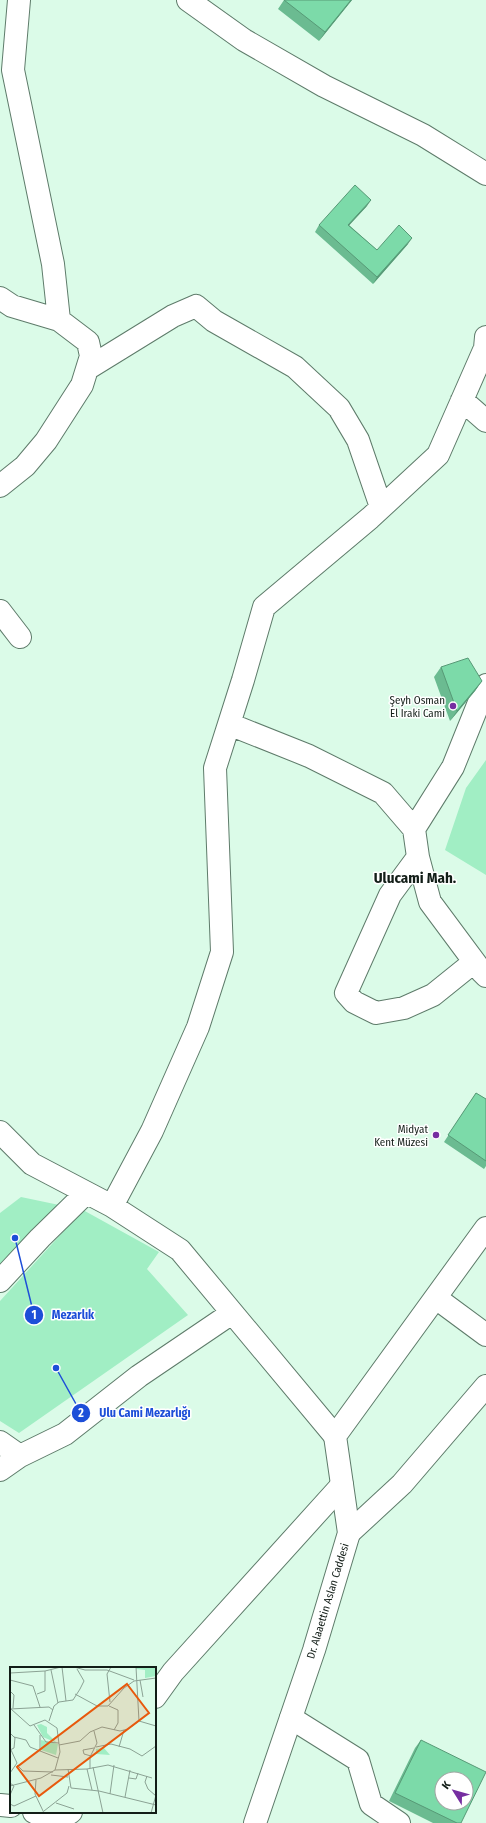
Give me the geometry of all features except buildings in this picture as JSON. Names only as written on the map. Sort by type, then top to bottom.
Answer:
[{"type":"street","points":[[18,0],[14,70],[54,264],[59,320]]},
{"type":"street","points":[[188,0],[244,40],[324,86],[423,135],[486,174]]},
{"type":"street","points":[[0,298],[12,306],[59,320],[88,342],[91,356],[82,385],[46,441],[25,466],[0,486]]},
{"type":"street","points":[[87,369],[173,316],[196,306],[214,321],[295,367],[338,408],[358,440],[381,507]]},
{"type":"street","points":[[112,1206],[152,1131],[198,1027],[222,952],[215,768],[264,607],[381,507],[438,455],[485,348],[486,337]]},
{"type":"street","points":[[462,400],[486,421]]},
{"type":"street","points":[[0,611],[20,637]]},
{"type":"street","points":[[414,829],[453,767],[486,685]]},
{"type":"street","points":[[229,724],[309,756],[383,793],[414,829],[418,857],[430,902],[480,968],[433,995],[404,1008],[376,1013],[354,1002],[346,993],[390,895],[418,857]]},
{"type":"street","points":[[0,1132],[32,1164],[112,1206],[180,1250],[335,1436],[486,1228]]},
{"type":"street","points":[[0,1281],[40,1238],[86,1193]]},
{"type":"street","points":[[436,1298],[486,1335]]},
{"type":"street","points":[[0,1470],[20,1456],[65,1434],[139,1376],[232,1313]]},
{"type":"street","points":[[349,1533],[402,1484],[486,1386]]},
{"type":"street","name":"Dr. Alaaettin Aslan Caddesi","points":[[255,1823],[314,1650],[349,1533],[335,1436]]},
{"type":"street","points":[[0,1442],[20,1456]]},
{"type":"street","points":[[156,1696],[174,1672],[342,1485]]},
{"type":"street","points":[[291,1718],[358,1760],[371,1804],[399,1823]]},
{"type":"street","points":[[0,1805],[10,1806]]},
{"type":"street","points":[[36,1813],[48,1820],[65,1816],[70,1813]]},
{"type":"green space","points":[[486,760],[486,875],[445,850],[466,788]]},
{"type":"green space","points":[[21,1197],[64,1206],[0,1266],[0,1213]]},
{"type":"green space","points":[[83,1210],[159,1252],[147,1269],[188,1315],[19,1433],[0,1421],[0,1301]]},
{"type":"place","name":"Şeyh Osman El Iraki Cami","points":[[453,706]]},
{"type":"place","name":"Midyat Kent Müzesi","points":[[436,1135]]},
{"type":"place","name":"Mezarlık","points":[[15,1238]]},
{"type":"place","name":"Ulu Cami Mezarlığı","points":[[56,1368]]},
{"type":"district","name":"Ulucami Mah.","points":[[415,878]]}]
